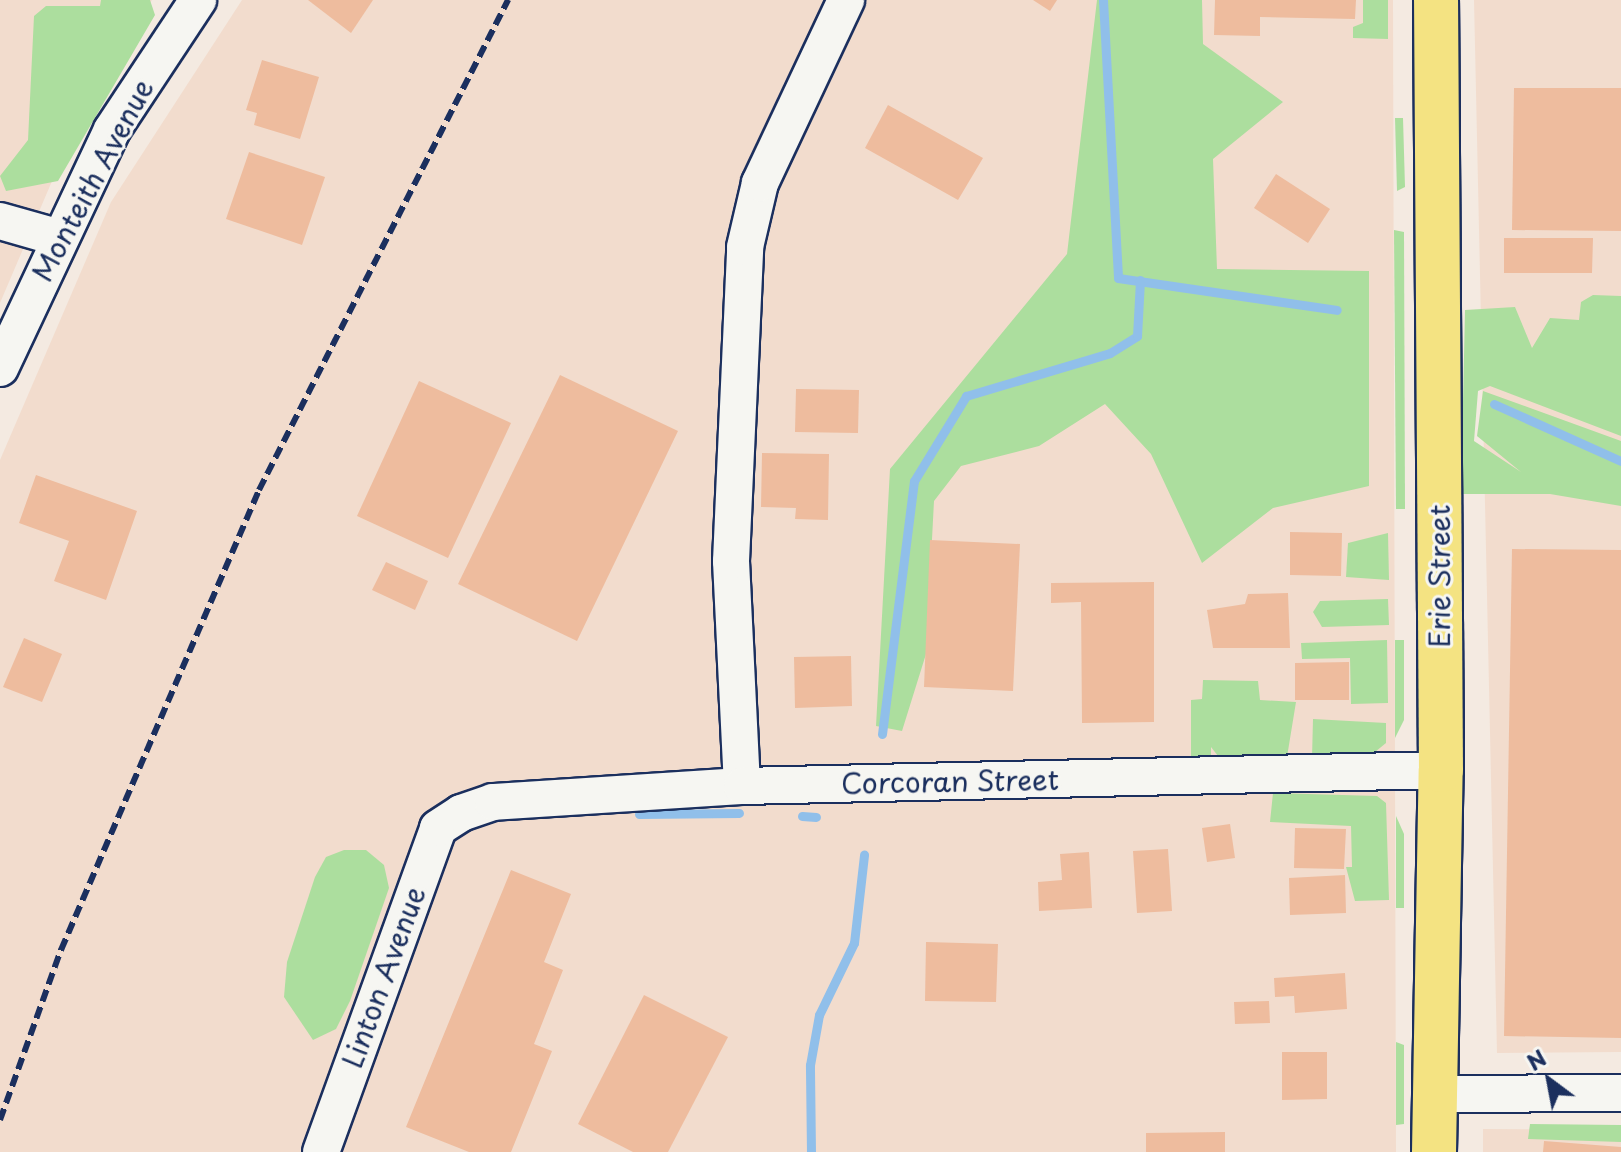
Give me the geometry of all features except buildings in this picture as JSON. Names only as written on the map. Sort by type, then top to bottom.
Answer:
[{"type":"main road","name":"Erie Street","points":[[1434,1152],[1441,770],[1436,0]]},
{"type":"street","name":"Monteith Avenue","points":[[0,368],[56,237],[112,130],[198,0]]},
{"type":"street","points":[[742,786],[731,561],[745,247],[760,183],[846,0]]},
{"type":"street","points":[[0,221],[56,237]]},
{"type":"street","name":"Corcoran Street","points":[[461,813],[493,802],[742,786],[1441,770]]},
{"type":"street","name":"Linton Avenue","points":[[321,1152],[438,828],[461,813]]},
{"type":"street","points":[[1434,1094],[1621,1093]]},
{"type":"shaded area","points":[[0,0],[152,0],[90,92],[0,303]]},
{"type":"shaded area","points":[[242,0],[1393,0],[1396,1152],[0,1152],[0,460],[111,202]]},
{"type":"shaded area","points":[[1474,0],[1621,0],[1621,1052],[1497,1053]]},
{"type":"shaded area","points":[[1483,1129],[1621,1130],[1621,1152],[1483,1152]]},
{"type":"green space","points":[[101,0],[150,0],[155,15],[58,181],[6,191],[0,176],[28,140],[34,16],[46,6],[100,6]]},
{"type":"green space","points":[[1097,0],[1202,0],[1203,44],[1283,102],[1213,159],[1217,269],[1369,271],[1369,486],[1273,508],[1202,563],[1151,454],[1105,404],[1039,446],[961,466],[934,501],[926,654],[902,731],[876,726],[890,469],[1067,254]]},
{"type":"green space","points":[[1363,0],[1388,0],[1388,39],[1353,38],[1353,27],[1363,23]]},
{"type":"green space","points":[[1395,118],[1403,118],[1405,187],[1397,191]]},
{"type":"green space","points":[[1394,230],[1404,232],[1405,509],[1396,509]]},
{"type":"green space","points":[[1593,295],[1621,296],[1621,436],[1490,386],[1478,391],[1474,441],[1521,472],[1477,436],[1483,391],[1621,441],[1621,506],[1550,494],[1461,494],[1465,310],[1515,307],[1532,348],[1550,318],[1579,320],[1581,302]]},
{"type":"green space","points":[[1388,533],[1389,580],[1346,577],[1348,543]]},
{"type":"green space","points":[[1388,599],[1389,625],[1322,627],[1313,612],[1320,601]]},
{"type":"green space","points":[[1387,640],[1388,703],[1351,704],[1350,658],[1302,659],[1301,643]]},
{"type":"green space","points":[[1395,640],[1404,640],[1404,720],[1395,738]]},
{"type":"green space","points":[[1203,680],[1258,681],[1260,700],[1296,702],[1287,757],[1218,756],[1211,747],[1211,757],[1191,757],[1191,700],[1202,699]]},
{"type":"green space","points":[[1313,719],[1386,723],[1386,743],[1375,752],[1312,758]]},
{"type":"green space","points":[[1273,793],[1377,796],[1386,803],[1389,900],[1355,901],[1346,867],[1352,867],[1351,826],[1270,822]]},
{"type":"green space","points":[[1396,816],[1404,834],[1404,908],[1396,908]]},
{"type":"green space","points":[[344,850],[366,850],[384,865],[389,888],[350,1001],[336,1029],[313,1040],[284,997],[287,962],[315,877],[326,857]]},
{"type":"green space","points":[[1396,1042],[1404,1045],[1404,1124],[1396,1125]]},
{"type":"green space","points":[[1530,1124],[1621,1125],[1621,1142],[1528,1139]]},
{"type":"waterway","points":[[1103,0],[1118,278],[1337,310]]},
{"type":"waterway","points":[[882,734],[914,481],[966,396],[1110,353],[1137,336],[1140,280]]},
{"type":"waterway","points":[[1494,404],[1621,461]]},
{"type":"waterway","points":[[639,814],[739,813]]},
{"type":"waterway","points":[[802,816],[816,817]]},
{"type":"waterway","points":[[811,1152],[810,1065],[819,1015],[854,943],[864,855]]},
{"type":"railway","points":[[0,1120],[61,950],[259,490],[508,0]]}]
